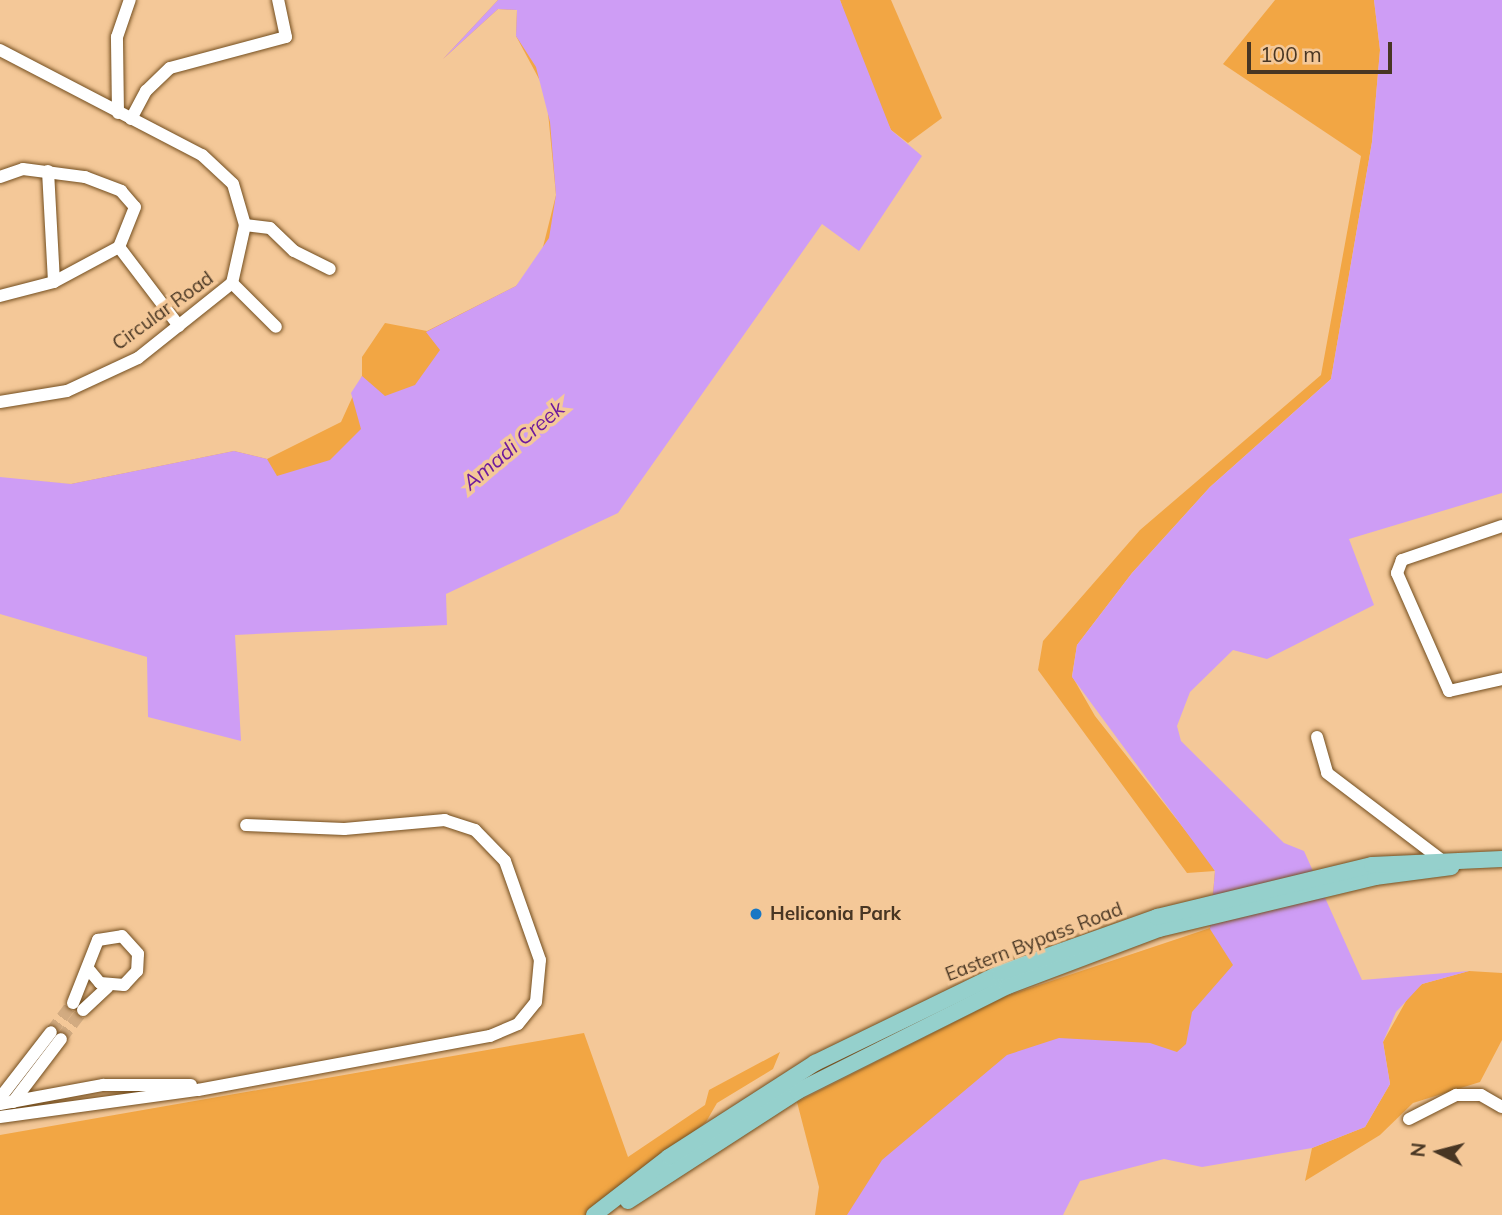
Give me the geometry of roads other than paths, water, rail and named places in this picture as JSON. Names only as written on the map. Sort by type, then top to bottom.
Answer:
[{"type":"main road","name":"Eastern Bypass Road","points":[[594,1215],[679,1150],[816,1063],[1000,974],[1158,923],[1373,871],[1438,858],[1502,860]]},
{"type":"main road","name":"Eastern Bypass Road","points":[[1373,871],[1502,860]]},
{"type":"main road","name":"Eastern Bypass Road","points":[[608,1215],[823,1077],[1008,986],[1158,923]]},
{"type":"street","points":[[118,113],[117,37],[130,0]]},
{"type":"street","points":[[131,119],[146,91],[170,68],[286,37],[278,0]]},
{"type":"street","points":[[0,50],[131,119],[225,173],[245,225],[270,228],[293,251],[330,269]]},
{"type":"street","points":[[47,171],[54,282]]},
{"type":"street","points":[[0,177],[47,171],[85,177],[131,199],[134,212],[119,247],[54,282],[0,296]]},
{"type":"street","name":"Circular Road","points":[[0,402],[67,391],[138,358],[232,283],[245,225]]},
{"type":"street","points":[[119,247],[179,326]]},
{"type":"street","points":[[232,283],[276,327]]},
{"type":"street","points":[[1502,526],[1402,560],[1397,573],[1449,691],[1502,679]]},
{"type":"street","points":[[1317,737],[1327,773],[1438,858]]},
{"type":"street","points":[[0,1116],[216,1085],[506,1032],[528,1014],[540,987],[540,960],[505,861],[475,830],[445,820],[344,830],[246,825]]},
{"type":"street","points":[[114,935],[129,940],[138,954],[137,971],[125,984],[108,986],[78,1007],[89,970],[89,953],[98,940],[114,935]]},
{"type":"street","points":[[89,970],[108,986]]},
{"type":"street","points":[[0,1097],[56,1035],[0,1116]]},
{"type":"street","points":[[7,1103],[103,1085],[216,1085]]},
{"type":"street","points":[[1409,1119],[1456,1095],[1481,1095],[1502,1107]]},
{"type":"water","name":"Amadi Creek","points":[[498,0],[840,0],[891,130],[922,156],[859,251],[822,224],[618,513],[446,594],[447,625],[235,635],[241,741],[148,717],[147,657],[0,614],[0,477],[71,484],[234,451],[267,459],[277,476],[330,460],[361,429],[351,393],[362,376],[385,396],[415,385],[440,350],[426,332],[516,286],[549,238],[556,195],[550,122],[536,67],[516,36],[517,10],[498,9],[443,59]]},
{"type":"water","points":[[1374,0],[1502,0],[1502,493],[1349,539],[1374,605],[1267,659],[1233,650],[1190,692],[1177,726],[1181,741],[1284,843],[1304,851],[1362,980],[1469,971],[1422,984],[1396,1012],[1383,1042],[1390,1084],[1365,1127],[1312,1148],[1202,1167],[1164,1159],[1080,1181],[1063,1215],[847,1215],[882,1160],[1007,1055],[1059,1038],[1150,1043],[1177,1052],[1186,1044],[1192,1012],[1233,965],[1210,929],[1215,871],[1072,677],[1077,645],[1132,573],[1210,487],[1331,379],[1372,142],[1380,50]]},
{"type":"tunnel","points":[[51,1032],[73,1003]]},
{"type":"tunnel","points":[[61,1039],[83,1010]]},
{"type":"place","name":"Heliconia Park","points":[[756,914]]}]
